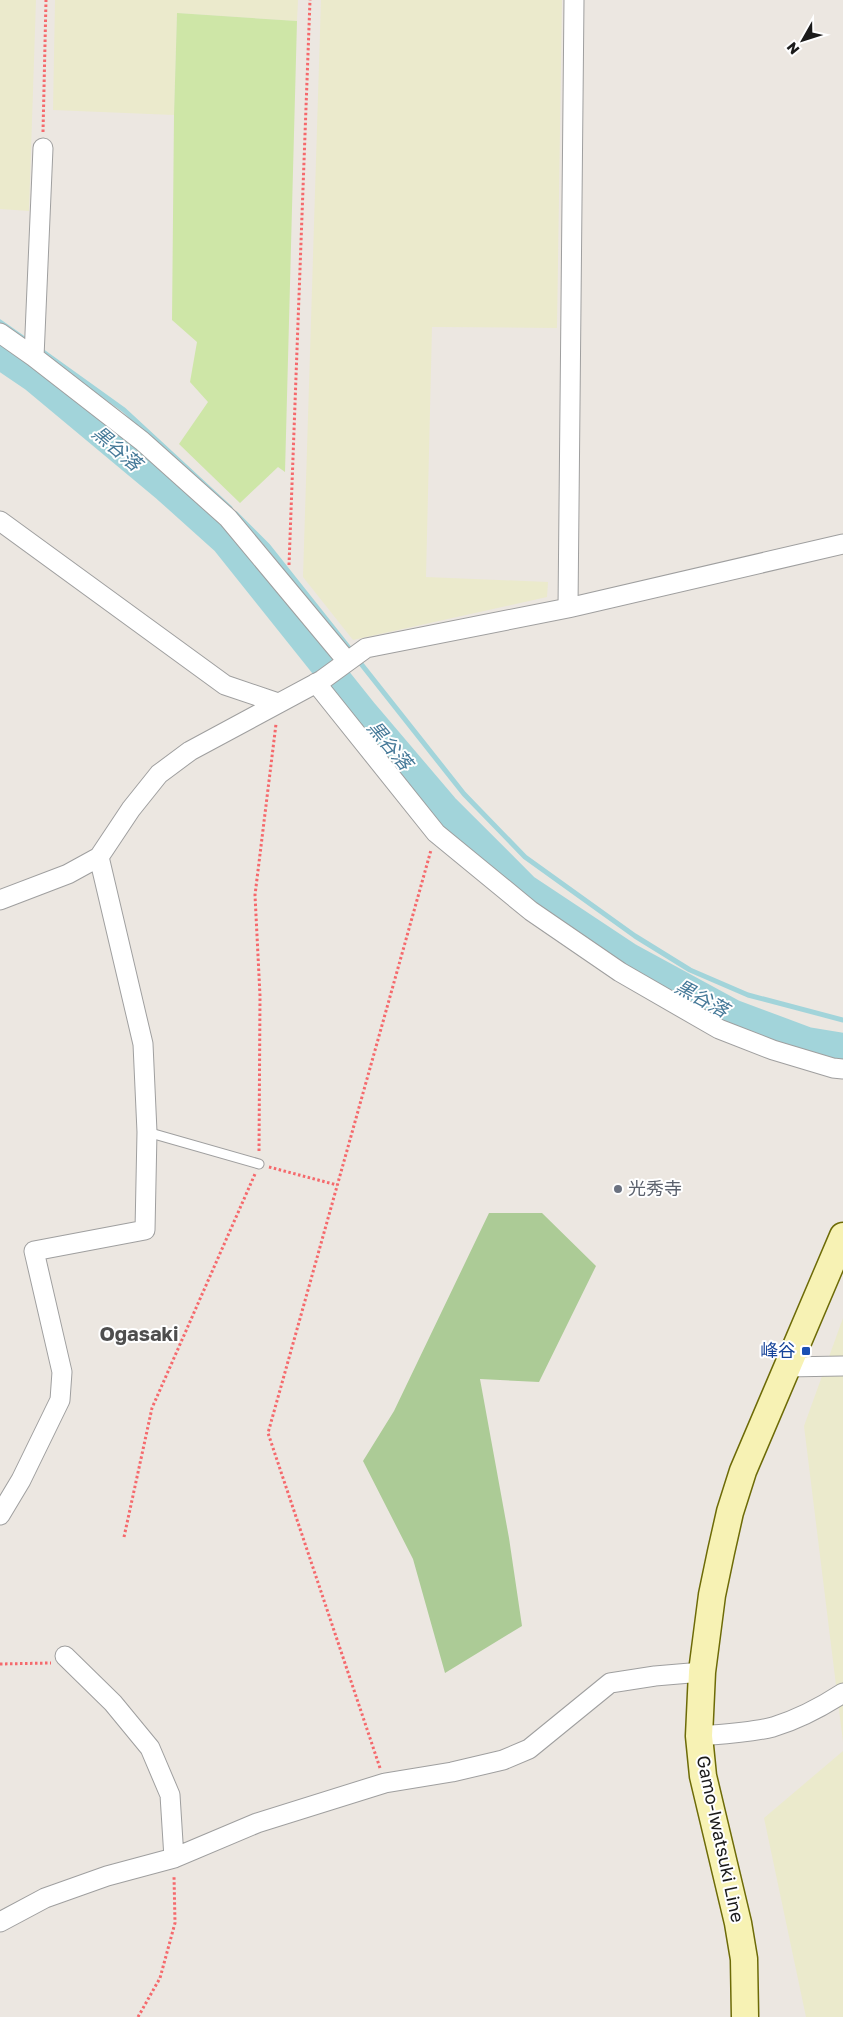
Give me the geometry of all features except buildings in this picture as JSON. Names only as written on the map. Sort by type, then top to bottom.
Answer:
[{"type":"main road","name":"Gamo-Iwatsuki Line","points":[[745,2017],[744,1959],[738,1923],[703,1776],[699,1736],[702,1672],[712,1595],[730,1512],[743,1471],[843,1236]]},
{"type":"street","points":[[568,608],[574,0]]},
{"type":"street","points":[[34,357],[42,148]]},
{"type":"street","points":[[0,333],[142,441],[228,518],[289,591],[344,664]]},
{"type":"street","points":[[0,521],[225,685],[278,703]]},
{"type":"street","points":[[0,900],[68,874],[100,857],[131,809],[159,774],[190,751],[319,681],[366,648],[568,608],[843,544]]},
{"type":"street","points":[[319,681],[436,833],[531,911],[620,972],[719,1029],[773,1050],[833,1068],[843,1069]]},
{"type":"street","points":[[0,1515],[21,1480],[60,1400],[62,1372],[34,1252],[145,1230],[147,1132],[143,1044],[100,857]]},
{"type":"street","points":[[786,1367],[843,1366]]},
{"type":"street","points":[[65,1656],[113,1703],[150,1748],[170,1794],[174,1858]]},
{"type":"street","points":[[0,1922],[45,1898],[106,1876],[174,1858],[257,1823],[385,1783],[452,1772],[503,1760],[529,1750],[610,1683],[655,1676],[702,1672]]},
{"type":"street","points":[[699,1736],[746,1732],[774,1726],[826,1704],[843,1693]]},
{"type":"lane","points":[[147,1132],[259,1164]]},
{"type":"path","points":[[42,148],[46,0]]},
{"type":"path","points":[[289,591],[310,0]]},
{"type":"path","points":[[124,1537],[152,1408],[259,1164],[260,996],[255,895],[278,703]]},
{"type":"path","points":[[385,1783],[268,1433],[436,833]]},
{"type":"path","points":[[259,1164],[337,1186]]},
{"type":"path","points":[[0,1664],[52,1663],[65,1656]]},
{"type":"path","points":[[138,2017],[160,1978],[175,1923],[174,1858]]},
{"type":"green space","points":[[0,0],[36,0],[29,211],[0,209]]},
{"type":"green space","points":[[55,0],[298,0],[297,21],[177,13],[174,115],[53,110]]},
{"type":"green space","points":[[321,0],[562,0],[557,328],[432,327],[426,577],[548,582],[547,597],[353,640],[303,577]]},
{"type":"green space","points":[[177,13],[297,21],[285,472],[278,467],[240,503],[179,444],[208,402],[190,382],[197,342],[172,320]]},
{"type":"green space","points":[[489,1213],[542,1213],[596,1266],[539,1382],[480,1379],[509,1538],[522,1626],[445,1673],[413,1559],[363,1461],[394,1411]]},
{"type":"green space","points":[[843,1318],[843,1742],[804,1426]]},
{"type":"green space","points":[[843,1751],[843,2017],[806,2017],[764,1818]]},
{"type":"waterway","points":[[0,322],[30,343]]},
{"type":"waterway","points":[[39,349],[124,410],[230,508]]},
{"type":"waterway","name":"黒谷落","points":[[0,354],[35,378],[167,488],[225,540],[364,714],[444,808],[525,889],[629,958],[732,1014],[807,1042],[843,1048]]},
{"type":"waterway","points":[[236,514],[268,546],[353,653]]},
{"type":"waterway","points":[[358,660],[464,794],[525,857],[635,936],[690,970],[748,995],[843,1020]]},
{"type":"place","name":"光秀寺","points":[[618,1189]]},
{"type":"place","name":"峰谷","points":[[806,1351]]},
{"type":"district","name":"Ogasaki","points":[[139,1334]]}]
